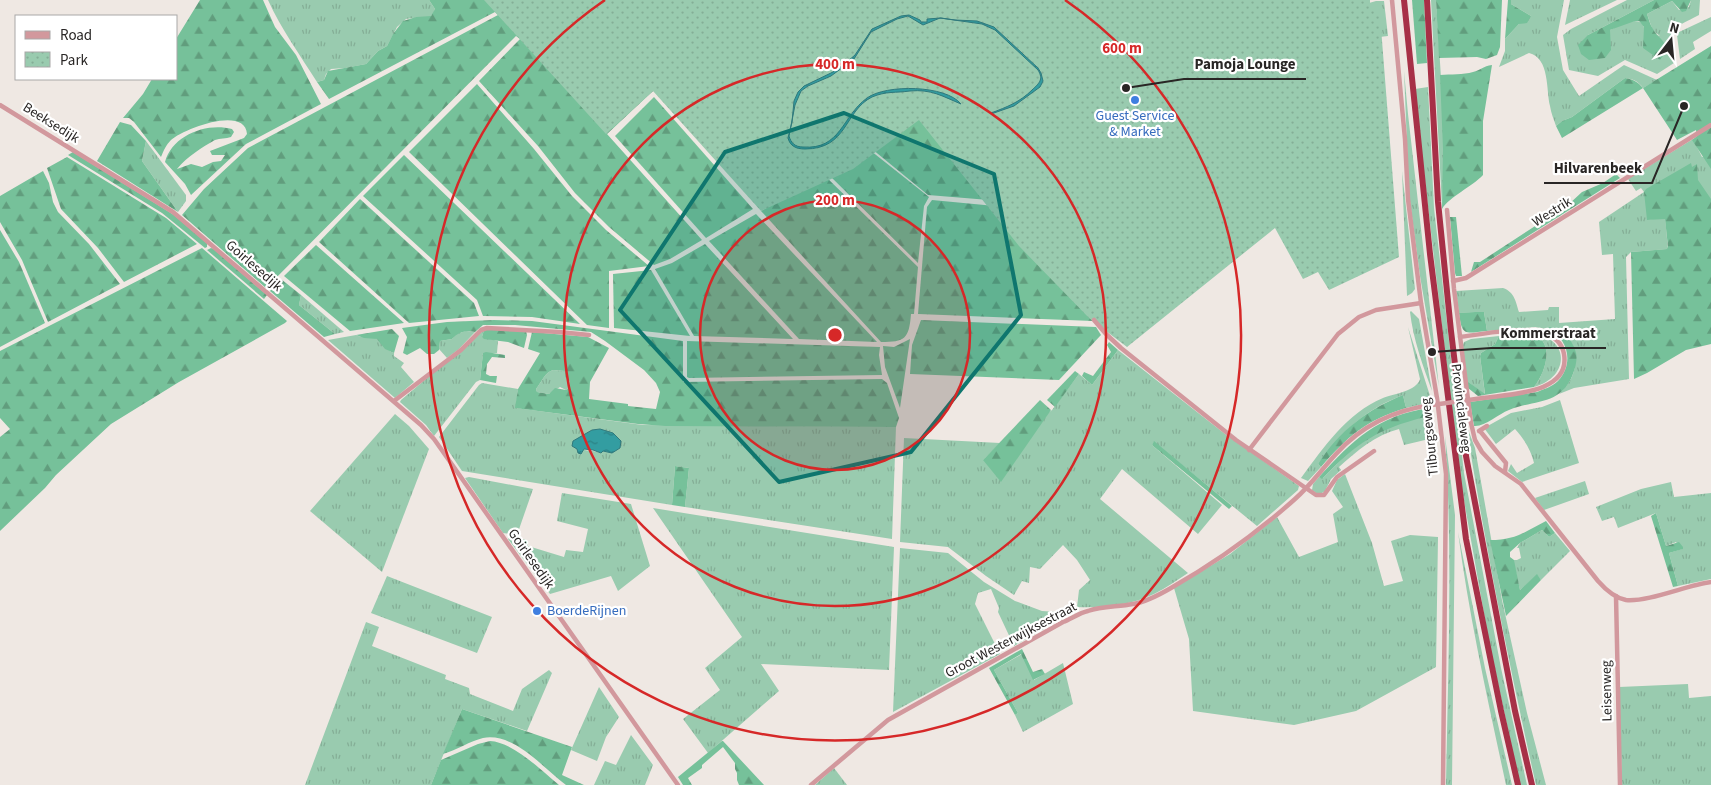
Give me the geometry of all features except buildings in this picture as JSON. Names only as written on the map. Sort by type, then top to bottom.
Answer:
[{"type":"highway","name":"Provincialeweg","points":[[1404,0],[1430,254],[1466,539],[1518,785]]},
{"type":"highway","name":"Provincialeweg","points":[[1427,0],[1438,202],[1466,456],[1510,684],[1532,785]]},
{"type":"street","name":"Tilburgseweg","points":[[1392,0],[1405,140],[1408,200],[1437,398],[1446,474],[1443,785]]},
{"type":"street","name":"Beeksedijk","points":[[0,105],[90,161]]},
{"type":"street","name":"Westrik","points":[[1453,281],[1466,278],[1711,125]]},
{"type":"street","name":"Goirlesedijk","points":[[90,161],[173,212],[421,425],[434,440],[678,785]]},
{"type":"street","points":[[1447,210],[1453,281],[1469,415],[1474,434],[1482,452],[1488,460],[1521,484],[1598,581],[1610,593],[1626,600],[1711,582]]},
{"type":"street","points":[[1249,450],[1338,334],[1353,320],[1376,310],[1422,303]]},
{"type":"street","points":[[1094,320],[1106,334],[1135,360],[1249,450],[1316,495],[1324,495],[1336,476],[1374,451]]},
{"type":"street","points":[[394,401],[461,350],[481,330],[487,328],[589,335]]},
{"type":"street","name":"Groot Westerwijksestraat","points":[[811,785],[894,716],[1088,611],[1135,604],[1153,598],[1172,588],[1240,544],[1296,499],[1337,453],[1361,430],[1378,420],[1418,407],[1544,388],[1554,382],[1563,368],[1565,358],[1563,348],[1558,341],[1540,332],[1525,330],[1460,337]]},
{"type":"street","points":[[1474,434],[1486,426]]},
{"type":"street","points":[[1480,430],[1506,464],[1505,472]]},
{"type":"street","name":"Leisenweg","points":[[1616,596],[1620,785]]},
{"type":"highlighted area","points":[[844,113],[994,174],[1021,315],[911,452],[779,482],[620,310],[725,152]]},
{"type":"green space","points":[[200,0],[263,0],[275,27],[296,55],[321,104],[246,144],[191,195],[185,184],[165,162],[175,144],[202,129],[222,127],[232,129],[234,132],[231,137],[217,139],[210,143],[190,156],[177,169],[191,164],[202,167],[221,161],[225,155],[212,155],[210,151],[244,138],[247,134],[244,125],[236,121],[225,120],[188,130],[171,140],[161,157],[134,122],[129,118],[123,118],[143,94],[151,80],[178,80],[178,36]]},
{"type":"green space","points":[[268,0],[429,0],[435,9],[429,18],[406,19],[397,27],[387,46],[378,51],[366,64],[331,69],[326,74],[324,80],[317,82],[285,32]]},
{"type":"green space","points":[[429,0],[618,0],[668,77],[607,134],[702,240],[670,259],[654,265],[609,227],[575,193],[538,146],[479,81],[520,39],[516,36],[266,288],[182,215],[204,189],[248,148],[498,15],[495,12],[329,99],[317,82],[324,80],[328,71],[366,64],[378,51],[387,46],[403,21],[416,17],[431,16],[435,9]]},
{"type":"green space","points":[[484,0],[1370,0],[1370,6],[1380,15],[1399,257],[1329,290],[1318,272],[1303,279],[1275,228],[1127,347],[1089,318],[1019,246],[919,120],[853,169],[761,211],[653,91],[606,134]]},
{"type":"green space","points":[[1412,0],[1424,0],[1427,63],[1417,64]]},
{"type":"green space","points":[[1431,0],[1436,0],[1442,103],[1444,155],[1442,206]]},
{"type":"green space","points":[[1436,0],[1502,0],[1500,47],[1497,55],[1486,59],[1477,57],[1439,58]]},
{"type":"green space","points":[[1508,0],[1511,0],[1511,4],[1531,16],[1527,23],[1519,24],[1505,39]]},
{"type":"green space","points":[[1511,0],[1564,0],[1557,37],[1563,70],[1579,96],[1624,65],[1657,80],[1643,88],[1635,81],[1625,78],[1572,117],[1556,126],[1550,109],[1546,75],[1541,61],[1529,53],[1499,67],[1505,51],[1505,39],[1519,24],[1531,16],[1511,4]]},
{"type":"green space","points":[[1570,0],[1617,0],[1565,25]]},
{"type":"green space","points":[[1627,0],[1654,0],[1588,35],[1610,37],[1610,30],[1631,21],[1636,21],[1640,22],[1645,32],[1660,36],[1653,31],[1647,14],[1672,1],[1679,10],[1689,7],[1691,0],[1700,0],[1699,15],[1676,29],[1673,39],[1674,63],[1657,74],[1625,60],[1598,76],[1569,70],[1563,35]]},
{"type":"green space","points":[[1654,0],[1691,0],[1686,11],[1682,12],[1672,1],[1647,14],[1652,27],[1666,46],[1666,50],[1660,60],[1643,48],[1644,27],[1639,21],[1610,30],[1611,50],[1605,58],[1589,60],[1581,54],[1578,45],[1588,35]]},
{"type":"green space","points":[[1384,1],[1388,36],[1371,38],[1369,3]]},
{"type":"green space","points":[[1711,17],[1711,31],[1693,42],[1695,49],[1680,59],[1677,35],[1679,32]]},
{"type":"green space","points":[[1711,46],[1711,169],[1692,140],[1697,136],[1696,130],[1677,140],[1643,88]]},
{"type":"green space","points":[[1492,65],[1483,121],[1483,175],[1450,200],[1442,209],[1443,149],[1440,75],[1469,73]]},
{"type":"green space","points":[[1404,71],[1439,387],[1420,276],[1409,194]]},
{"type":"green space","points":[[1625,78],[1635,81],[1643,88],[1562,138],[1556,126],[1572,117]]},
{"type":"green space","points":[[477,84],[572,196],[606,230],[649,266],[609,271],[609,328],[587,325],[409,152]]},
{"type":"green space","points":[[1428,87],[1434,208],[1464,473],[1501,668],[1527,785],[1520,785],[1489,642],[1459,472],[1415,89]]},
{"type":"green space","points":[[654,97],[753,209],[706,238],[615,136]]},
{"type":"green space","points":[[918,118],[989,200],[928,195],[872,149]]},
{"type":"green space","points":[[120,122],[131,125],[146,141],[142,161],[178,212],[97,161]]},
{"type":"green space","points":[[1693,139],[1702,157],[1707,155],[1711,163],[1711,199],[1647,220],[1665,217],[1668,249],[1631,252],[1626,257],[1629,379],[1574,388],[1559,394],[1568,384],[1575,369],[1575,349],[1549,327],[1547,329],[1535,327],[1487,331],[1484,312],[1459,313],[1456,291],[1503,288],[1513,295],[1519,312],[1548,310],[1549,307],[1559,307],[1559,323],[1615,319],[1613,254],[1602,255],[1599,222],[1644,192],[1641,188],[1636,191],[1628,179]]},
{"type":"green space","points":[[146,141],[186,195],[186,201],[178,212],[142,161]]},
{"type":"green space","points":[[866,147],[929,197],[924,206],[918,263],[827,173]]},
{"type":"green space","points":[[73,152],[174,215],[207,243],[207,247],[205,248],[162,213],[68,155]]},
{"type":"green space","points":[[404,155],[580,324],[532,317],[483,316],[477,300],[363,196]]},
{"type":"green space","points":[[67,157],[166,218],[197,244],[124,282],[98,248],[61,209],[47,168]]},
{"type":"green space","points":[[1691,163],[1692,167],[1697,164],[1698,180],[1711,199],[1711,344],[1686,350],[1634,379],[1631,252],[1667,249],[1668,247],[1665,219],[1647,220],[1644,192],[1646,189]]},
{"type":"green space","points":[[43,171],[49,183],[53,202],[58,212],[89,244],[120,284],[48,322],[22,260],[0,222],[0,196]]},
{"type":"green space","points":[[1402,171],[1415,289],[1407,296]]},
{"type":"green space","points":[[823,174],[918,267],[914,314],[911,314],[907,334],[901,340],[881,342],[761,211]]},
{"type":"green space","points":[[1616,174],[1620,178],[1471,272],[1474,262],[1480,262],[1569,204],[1582,192],[1603,183]]},
{"type":"green space","points":[[360,199],[474,303],[479,316],[409,323],[319,242]]},
{"type":"green space","points":[[932,200],[995,206],[1093,321],[918,314],[927,207]]},
{"type":"green space","points":[[756,214],[877,342],[799,339],[709,241]]},
{"type":"green space","points":[[1450,217],[1456,217],[1462,276],[1456,276],[1455,273]]},
{"type":"green space","points":[[0,230],[19,262],[45,323],[0,347]]},
{"type":"green space","points":[[705,244],[793,339],[694,336],[655,269],[672,263]]},
{"type":"green space","points":[[316,245],[404,323],[350,331],[284,276]]},
{"type":"green space","points":[[202,248],[287,321],[179,382],[111,424],[0,531],[0,437],[10,429],[0,418],[0,351]]},
{"type":"green space","points":[[211,248],[267,295],[264,299],[207,250]]},
{"type":"green space","points":[[651,270],[690,336],[614,328],[613,274]]},
{"type":"green space","points":[[281,279],[301,295],[299,305],[335,334],[324,337],[270,291]]},
{"type":"green space","points":[[301,295],[344,332],[335,334],[299,305]]},
{"type":"green space","points":[[1411,311],[1419,319],[1432,391],[1416,342],[1411,322]]},
{"type":"green space","points":[[1484,312],[1487,331],[1469,333],[1463,330],[1459,313]]},
{"type":"green space","points":[[921,320],[1096,327],[1101,335],[1059,380],[910,374],[912,345]]},
{"type":"green space","points":[[532,321],[683,341],[683,382],[882,379],[887,383],[899,418],[896,427],[665,426],[515,408],[518,389],[540,353],[528,349],[532,332],[588,337],[609,348],[590,382],[589,399],[656,409],[660,392],[656,383],[644,370],[591,332],[515,325],[483,325],[475,332],[462,332],[452,339],[440,341],[439,350],[434,354],[427,354],[420,348],[407,355],[403,353],[407,337],[402,328],[447,322]],"holes":[[[553,370],[565,371],[565,377],[570,381],[569,388],[566,390],[555,388],[549,394],[537,392],[536,389],[548,373]]]},
{"type":"green space","points":[[1408,327],[1432,402],[1406,408],[1403,395],[1377,407],[1355,423],[1336,441],[1318,464],[1321,467],[1308,481],[1301,478],[1337,432],[1358,412],[1383,398],[1404,392],[1418,383],[1420,379]]},
{"type":"green space","points":[[1549,327],[1564,333],[1575,348],[1576,364],[1574,371],[1563,390],[1548,400],[1509,410],[1483,424],[1474,426],[1470,402],[1537,392],[1558,381],[1566,367],[1567,352],[1560,339],[1547,329]]},
{"type":"green space","points":[[392,329],[399,336],[394,353],[385,349],[377,339],[356,335]]},
{"type":"green space","points":[[484,330],[482,337],[498,341],[497,353],[483,353],[480,380],[476,382],[434,436],[426,425],[400,402]]},
{"type":"green space","points":[[484,330],[526,331],[524,348],[508,342],[484,339],[482,337]]},
{"type":"green space","points":[[466,331],[475,332],[459,349],[447,358],[439,349],[440,341],[452,339],[456,334]]},
{"type":"green space","points":[[1531,333],[1544,336],[1553,342],[1559,349],[1561,358],[1560,367],[1555,375],[1546,382],[1534,387],[1545,365],[1546,350],[1544,343],[1539,337]]},
{"type":"green space","points":[[1531,333],[1539,337],[1544,343],[1546,350],[1545,365],[1534,387],[1478,396],[1468,388],[1467,381],[1485,394],[1480,356],[1481,353],[1495,344],[1499,336]]},
{"type":"green space","points":[[356,335],[372,337],[380,341],[388,350],[394,353],[394,356],[404,363],[401,367],[414,382],[395,398],[328,340]]},
{"type":"green space","points":[[1499,336],[1495,344],[1481,353],[1480,356],[1485,395],[1467,381],[1462,347],[1464,342],[1471,339]]},
{"type":"green space","points":[[910,339],[900,408],[885,367],[883,346],[894,347]]},
{"type":"green space","points":[[687,341],[880,347],[879,355],[882,375],[689,378],[687,377]]},
{"type":"green space","points":[[1109,342],[1118,350],[1092,385],[1082,376],[1084,372],[1093,376],[1111,352],[1107,345]]},
{"type":"green space","points":[[1118,350],[1225,434],[1299,486],[1298,490],[1257,526],[1154,442],[1153,446],[1222,505],[1198,534],[1122,469],[1100,499],[1188,573],[1154,594],[1136,601],[1117,605],[1077,607],[1079,590],[1090,580],[1077,560],[1063,545],[1040,569],[1030,567],[1029,583],[1022,581],[1014,595],[948,547],[900,542],[904,438],[1000,443],[983,460],[1052,410],[1079,374],[1092,385]]},
{"type":"green space","points":[[483,353],[505,355],[505,358],[492,357],[487,364],[486,374],[497,376],[496,383],[480,380]]},
{"type":"green space","points":[[553,370],[565,371],[570,380],[569,388],[566,390],[560,387],[549,394],[537,392],[536,389],[543,378]]},
{"type":"green space","points":[[1075,371],[1079,374],[1055,407],[1047,400]]},
{"type":"green space","points":[[482,383],[518,389],[516,408],[643,425],[896,427],[892,539],[685,507],[689,468],[675,466],[672,505],[462,471],[439,437]],"holes":[[[600,429],[620,448],[612,452],[603,451],[601,453],[574,447],[592,430]]]},
{"type":"green space","points":[[1403,395],[1406,408],[1380,418],[1359,430],[1340,446],[1321,467],[1318,464],[1335,441],[1355,422],[1378,407]]},
{"type":"green space","points":[[1040,400],[1051,410],[1001,482],[983,460]]},
{"type":"green space","points":[[1560,400],[1579,463],[1522,482],[1508,471],[1511,464],[1517,473],[1534,463],[1524,441],[1515,429],[1496,444],[1484,428],[1511,413],[1542,407]]},
{"type":"green space","points":[[1430,408],[1432,408],[1435,445],[1428,445],[1425,440],[1404,445],[1399,429],[1390,432],[1367,444],[1339,467],[1341,470],[1331,479],[1325,491],[1319,495],[1312,490],[1313,484],[1319,477],[1323,478],[1360,444],[1387,428],[1429,414]]},
{"type":"green space","points":[[1430,408],[1429,414],[1425,417],[1381,432],[1369,439],[1347,455],[1322,479],[1319,477],[1343,452],[1368,431],[1381,423],[1412,411]]},
{"type":"green space","points":[[395,414],[409,426],[429,449],[382,572],[310,511]]},
{"type":"green space","points":[[1466,424],[1475,448],[1502,600],[1527,713],[1546,785],[1536,785],[1526,740],[1489,560]]},
{"type":"green space","points":[[1445,436],[1455,515],[1452,785],[1446,785],[1449,523]]},
{"type":"green space","points":[[1154,441],[1232,506],[1229,509],[1153,446]]},
{"type":"green space","points":[[675,466],[689,468],[685,507],[672,505]]},
{"type":"green space","points":[[1345,474],[1372,543],[1384,586],[1403,581],[1391,541],[1410,535],[1438,537],[1436,667],[1356,711],[1294,725],[1193,711],[1189,639],[1174,588],[1230,554],[1277,517],[1299,557],[1338,542],[1333,514],[1343,507],[1332,491],[1337,480]]},
{"type":"green space","points":[[469,477],[533,489],[517,535],[503,533],[465,478]]},
{"type":"green space","points":[[1585,481],[1589,494],[1544,510],[1535,498]]},
{"type":"green space","points":[[1671,482],[1674,497],[1711,493],[1711,579],[1678,586],[1669,553],[1682,549],[1676,542],[1666,546],[1656,513],[1618,528],[1614,517],[1602,521],[1596,507],[1641,489]]},
{"type":"green space","points":[[562,493],[631,504],[650,566],[618,591],[611,576],[550,594],[508,539],[510,537],[527,540],[528,546],[564,557],[566,550],[583,552],[588,529],[557,521]]},
{"type":"green space","points":[[653,508],[894,547],[889,670],[761,664],[779,691],[708,753],[683,719],[720,690],[705,668],[742,637]]},
{"type":"green space","points":[[1656,513],[1666,546],[1679,542],[1683,547],[1683,549],[1669,553],[1678,586],[1673,587],[1651,516]]},
{"type":"green space","points":[[1546,521],[1555,533],[1549,537],[1542,530],[1520,543],[1510,552],[1510,557],[1514,560],[1520,590],[1537,574],[1541,580],[1506,616],[1490,540],[1513,537]]},
{"type":"green space","points":[[1542,530],[1549,537],[1555,533],[1570,551],[1541,580],[1537,575],[1520,590],[1514,564],[1514,560],[1521,558],[1519,548],[1517,548],[1520,543]]},
{"type":"green space","points":[[1458,532],[1485,668],[1512,785],[1506,785],[1492,722],[1473,627]]},
{"type":"green space","points":[[900,548],[948,553],[984,582],[1015,601],[1042,611],[1072,613],[1014,646],[998,612],[999,608],[991,589],[978,593],[975,604],[1000,654],[893,712]]},
{"type":"green space","points":[[387,576],[492,617],[477,653],[371,613]]},
{"type":"green space","points":[[366,622],[379,627],[372,646],[446,675],[445,679],[469,688],[470,694],[513,711],[522,689],[549,670],[552,673],[527,731],[462,709],[431,785],[305,785]]},
{"type":"green space","points":[[1022,649],[1033,672],[1042,669],[1045,674],[1033,680],[1021,654],[994,670],[1018,713],[1015,715],[989,668]]},
{"type":"green space","points":[[1022,654],[1034,680],[1063,663],[1073,704],[1023,732],[1015,715],[1018,713],[994,670]]},
{"type":"green space","points":[[1688,684],[1689,698],[1711,696],[1711,785],[1622,785],[1619,687]]},
{"type":"green space","points":[[599,687],[619,717],[606,737],[597,761],[571,750]]},
{"type":"green space","points":[[462,709],[572,747],[562,775],[584,785],[566,785],[538,761],[506,740],[495,738],[478,739],[443,754]]},
{"type":"green space","points":[[631,735],[653,765],[645,785],[594,785],[605,761],[616,765]]},
{"type":"green space","points":[[490,741],[508,746],[536,765],[559,785],[431,785],[441,760],[478,744]]},
{"type":"green space","points":[[722,741],[764,785],[739,785],[735,763],[723,747],[702,765],[702,768],[688,778],[692,785],[683,785],[678,777]]},
{"type":"green space","points":[[834,768],[847,785],[815,785]]},
{"type":"water","points":[[909,15],[921,22],[927,22],[927,19],[940,18],[923,25],[908,16],[897,19],[871,32],[854,59],[831,76],[801,91],[792,119],[794,101],[798,92],[804,86],[833,72],[848,61],[855,55],[872,29],[901,16]]},
{"type":"water","points":[[940,18],[977,21],[994,27],[1038,68],[1041,73],[1043,81],[1040,87],[1014,106],[991,114],[1018,101],[1032,90],[1041,79],[1040,73],[995,30],[982,24]]},
{"type":"water","points":[[888,90],[930,90],[943,93],[961,104],[924,91],[891,92],[877,95],[863,103],[838,136],[830,143],[805,149],[794,146],[790,143],[788,138],[791,127],[789,136],[792,143],[800,147],[826,143],[833,138],[859,105],[867,98]]},
{"type":"water","points":[[600,429],[613,433],[621,441],[620,448],[612,453],[603,451],[601,453],[584,449],[581,454],[572,446],[573,441],[592,430]]},
{"type":"place","name":"Pamoja Lounge","points":[[1126,88]]},
{"type":"place","name":"Guest Service & Market","points":[[1135,100]]},
{"type":"place","name":"Hilvarenbeek","points":[[1684,106]]},
{"type":"place","name":"Kommerstraat","points":[[1432,352]]},
{"type":"place","name":"BoerdeRijnen","points":[[537,611]]}]
